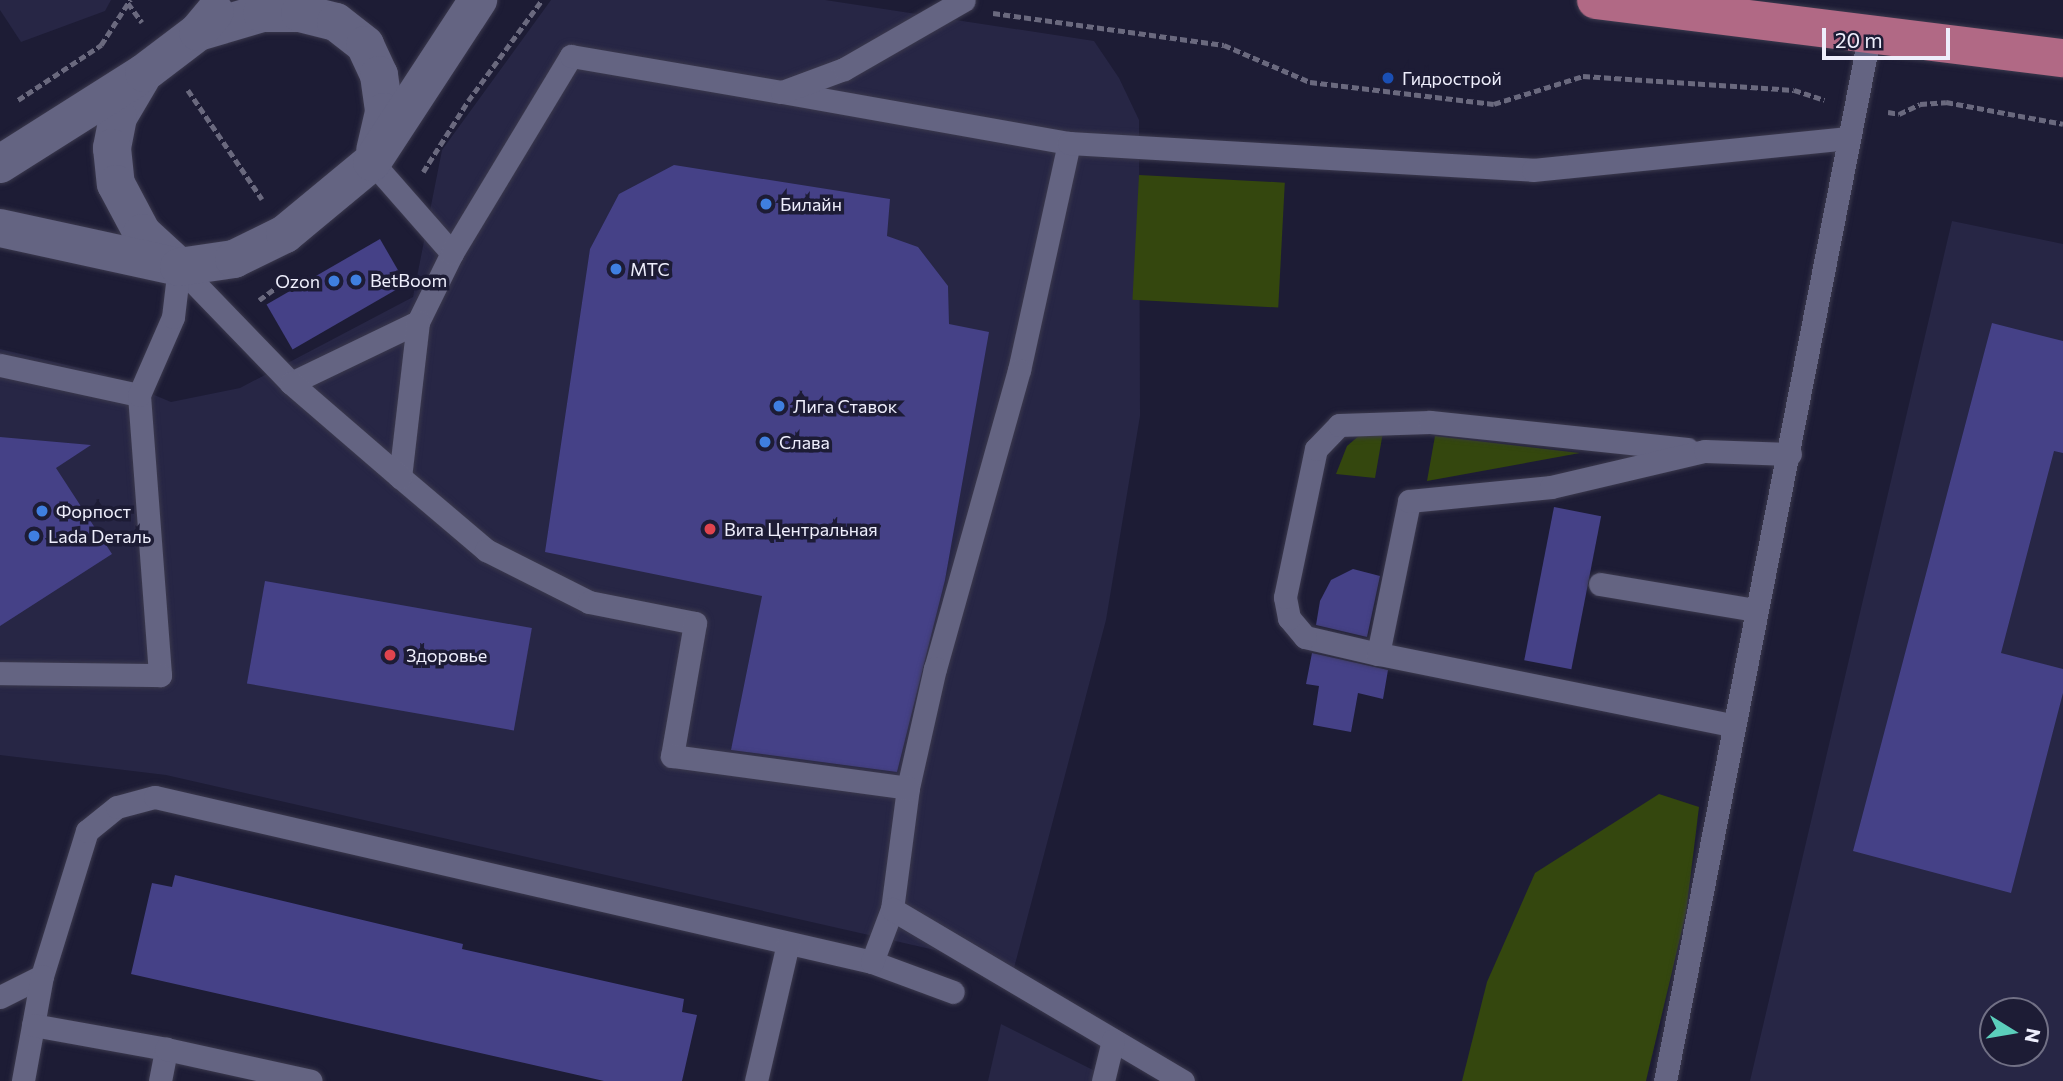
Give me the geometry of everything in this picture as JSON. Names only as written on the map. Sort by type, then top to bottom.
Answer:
[{"type":"main road","points":[[179,267],[142,233],[116,184],[112,148],[118,117],[155,65],[195,16],[225,0]]},
{"type":"main road","points":[[0,229],[179,267],[234,259],[285,234],[372,162],[478,0]]},
{"type":"main road","points":[[1596,0],[2063,58]]},
{"type":"main road","points":[[195,16],[300,13],[336,22],[365,45],[379,75],[384,112],[372,162]]},
{"type":"main road","points":[[0,164],[155,65]]},
{"type":"lane","points":[[782,92],[844,69],[961,4]]},
{"type":"lane","points":[[1665,1081],[1731,725],[1790,454],[1870,33]]},
{"type":"lane","points":[[400,477],[418,322],[452,253],[571,56],[1069,143],[1533,170],[1848,138]]},
{"type":"lane","points":[[872,962],[891,909],[908,788],[935,668],[1019,370],[1069,143]]},
{"type":"lane","points":[[372,162],[452,253]]},
{"type":"lane","points":[[179,267],[290,383],[486,550],[589,602],[695,623],[672,756],[908,788]]},
{"type":"lane","points":[[0,673],[160,675],[139,395],[173,317],[179,267]]},
{"type":"lane","points":[[290,383],[418,322]]},
{"type":"lane","points":[[0,365],[139,395]]},
{"type":"lane","points":[[1731,725],[1305,637],[1289,618],[1285,597],[1316,449],[1339,425],[1430,422],[1705,450],[1790,454]]},
{"type":"lane","points":[[1378,654],[1409,501],[1551,487],[1705,450]]},
{"type":"lane","points":[[1600,584],[1756,610]]},
{"type":"lane","points":[[23,1081],[42,976],[87,831],[117,807],[155,797],[872,962],[953,992]]},
{"type":"lane","points":[[891,909],[1183,1081]]},
{"type":"lane","points":[[757,1081],[788,944]]},
{"type":"lane","points":[[0,997],[42,976]]},
{"type":"lane","points":[[33,1025],[166,1049],[311,1081]]},
{"type":"lane","points":[[1103,1081],[1113,1040]]},
{"type":"lane","points":[[160,1081],[166,1049]]},
{"type":"path","points":[[11,104],[101,45],[130,0]]},
{"type":"path","points":[[961,4],[1224,45],[1310,82],[1494,104],[1583,76],[1794,90],[1899,114],[1920,104],[1946,102],[2063,124]]},
{"type":"path","points":[[155,65],[285,234]]},
{"type":"shaded area","points":[[0,0],[111,0],[105,11],[21,42],[0,10]]},
{"type":"shaded area","points":[[551,0],[825,0],[1094,41],[1119,78],[1139,120],[1140,416],[1106,620],[1014,968],[166,775],[0,755],[0,349],[104,374],[171,402],[240,388],[413,297],[442,150]]},
{"type":"shaded area","points":[[1952,221],[2063,244],[2063,1081],[1750,1081]]},
{"type":"shaded area","points":[[1001,1024],[1115,1081],[988,1081]]},
{"type":"green space","points":[[1139,175],[1285,183],[1278,307],[1132,300]]},
{"type":"green space","points":[[1383,432],[1375,478],[1336,474],[1347,446],[1361,434]]},
{"type":"green space","points":[[1435,436],[1580,453],[1427,481]]},
{"type":"green space","points":[[1659,794],[1699,807],[1686,913],[1646,1081],[1462,1081],[1487,982],[1535,873]]},
{"type":"building","name":"Слава","points":[[674,165],[890,199],[887,236],[918,247],[948,286],[949,324],[989,332],[945,580],[897,772],[731,750],[762,596],[545,552],[590,249],[619,194]]},
{"type":"building","points":[[380,239],[406,284],[293,350],[267,304]]},
{"type":"building","points":[[1992,323],[2063,341],[2063,453],[2054,451],[2001,653],[2063,669],[2063,693],[2011,893],[1853,851]]},
{"type":"building","name":"Форпост","points":[[0,437],[91,445],[56,468],[112,554],[0,626]]},
{"type":"building","points":[[1554,507],[1601,516],[1571,669],[1524,660]]},
{"type":"building","points":[[1353,569],[1380,576],[1367,637],[1316,625],[1320,601],[1331,580]]},
{"type":"building","name":"Здоровье","points":[[265,581],[532,628],[514,730],[247,683]]},
{"type":"building","points":[[1312,653],[1388,670],[1383,699],[1358,693],[1351,732],[1313,725],[1319,686],[1306,684]]},
{"type":"building","points":[[175,875],[463,944],[462,949],[684,999],[682,1012],[697,1015],[682,1081],[604,1081],[131,974],[152,883],[172,887]]},
{"type":"place","name":"Гидрострой","points":[[1388,78]]},
{"type":"place","name":"Билайн","points":[[766,204]]},
{"type":"place","name":"МТС","points":[[616,269]]},
{"type":"place","name":"BetBoom","points":[[356,280]]},
{"type":"place","name":"Ozon","points":[[334,281]]},
{"type":"place","name":"Лига Ставок","points":[[779,406]]},
{"type":"place","name":"Слава","points":[[765,442]]},
{"type":"place","name":"Форпост","points":[[42,511]]},
{"type":"place","name":"Вита Центральная","points":[[710,529]]},
{"type":"place","name":"Lada Dеталь","points":[[34,536]]},
{"type":"place","name":"Здоровье","points":[[390,655]]}]
